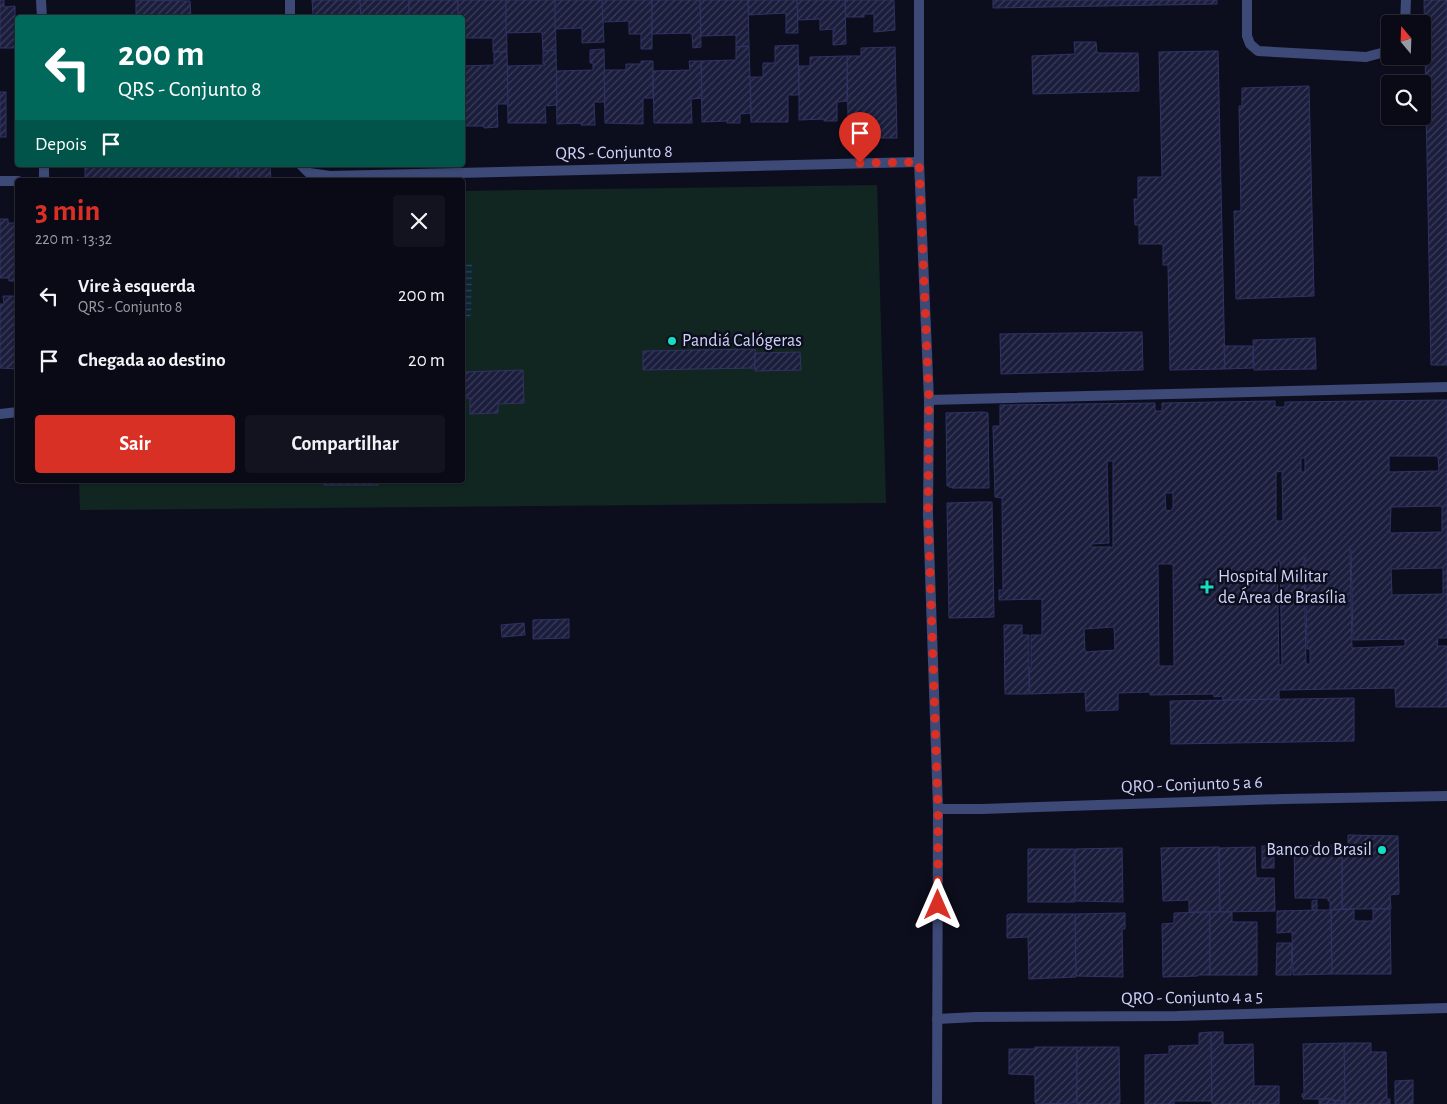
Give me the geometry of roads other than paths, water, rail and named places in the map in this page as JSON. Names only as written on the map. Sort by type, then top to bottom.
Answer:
[{"type":"street","points":[[41,0],[42,15]]},
{"type":"street","points":[[290,0],[290,15]]},
{"type":"street","points":[[919,0],[919,162],[929,400],[928,514],[938,809],[937,1104]]},
{"type":"street","points":[[1246,0],[1247,36],[1250,44],[1258,52],[1366,57],[1381,53]]},
{"type":"street","points":[[1405,15],[1406,0]]},
{"type":"street","name":"QRS - Conjunto 8","points":[[303,167],[309,173],[330,176],[919,162]]},
{"type":"street","points":[[0,181],[15,180]]},
{"type":"street","points":[[929,400],[1447,387]]},
{"type":"street","points":[[0,414],[15,412]]},
{"type":"street","name":"QRO - Conjunto 5 a 6","points":[[938,809],[1447,796]]},
{"type":"street","name":"QRO - Conjunto 4 a 5","points":[[937,1019],[976,1017],[1177,1016],[1447,1008]]},
{"type":"water","points":[[465,264],[472,264],[471,315],[465,321]]},
{"type":"place","name":"Pandiá Calógeras","points":[[672,341]]},
{"type":"place","name":"Hospital Militar de Área de Brasília","points":[[1207,587]]},
{"type":"place","name":"Banco do Brasil","points":[[1382,850]]}]
